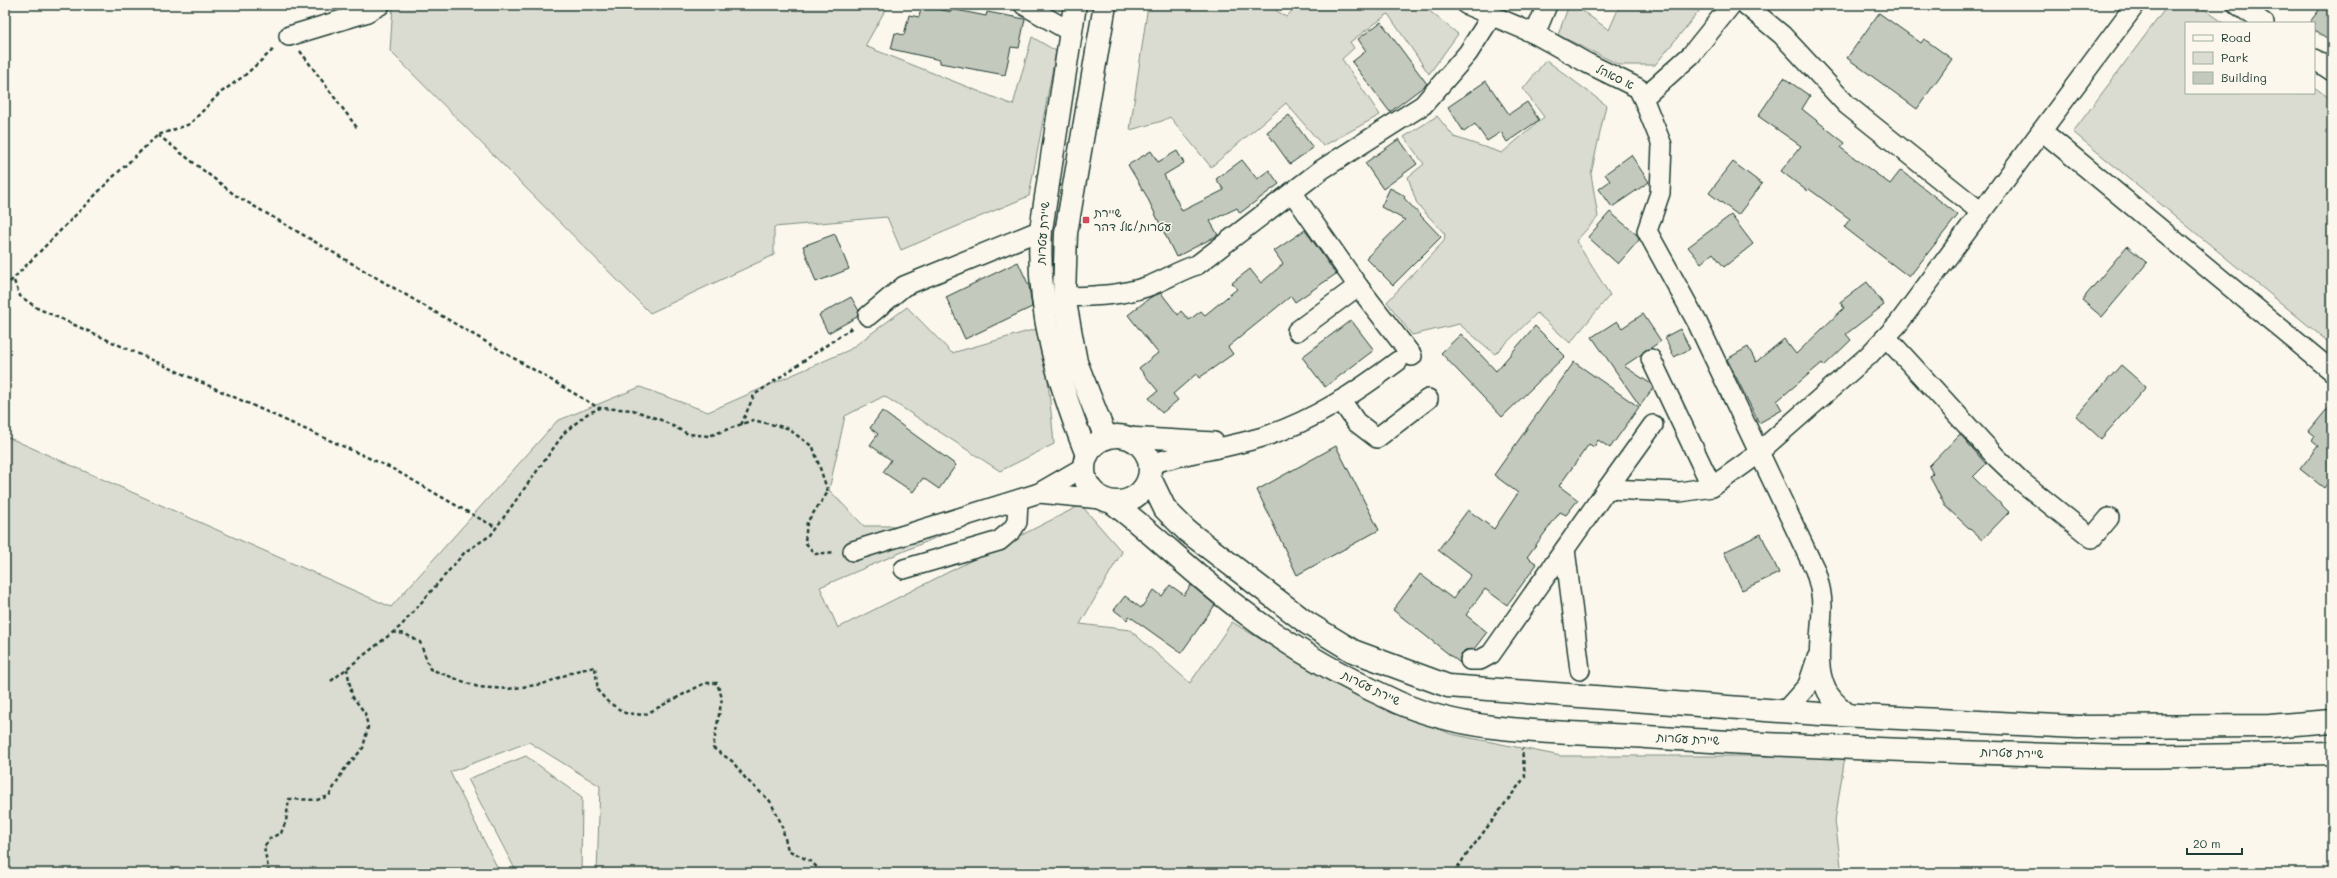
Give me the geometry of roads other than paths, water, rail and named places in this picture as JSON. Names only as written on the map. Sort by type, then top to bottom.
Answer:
[{"type":"main road","name":"שיירת עטרות","points":[[1075,5],[1041,230],[1039,258],[1048,332],[1066,402],[1086,461]]},
{"type":"main road","name":"שיירת עטרות","points":[[1105,5],[1066,233],[1064,297],[1076,362],[1117,437]]},
{"type":"main road","points":[[1150,473],[1142,492],[1132,499],[1107,500],[1092,491],[1085,478],[1086,461],[1092,446],[1117,437],[1144,450],[1150,460],[1150,473],[1164,509],[1187,531],[1254,584],[1307,623],[1353,651],[1448,686],[1852,716],[2078,728],[2270,726],[2332,721]]},
{"type":"main road","name":"שיירת עטרות","points":[[1107,500],[1140,523],[1176,558],[1238,607],[1286,642],[1400,703],[1456,721],[1520,729],[1704,740],[2095,756],[2332,753]]},
{"type":"street","points":[[289,36],[365,13],[380,5]]},
{"type":"street","points":[[1024,5],[1071,32]]},
{"type":"street","name":"א סאהל","points":[[1467,5],[1491,17],[1535,34],[1587,63],[1638,88],[1643,98],[1692,54],[1731,5]]},
{"type":"street","points":[[1535,34],[1547,5]]},
{"type":"street","points":[[1746,5],[1782,35],[1847,105],[1981,212]]},
{"type":"street","points":[[1608,489],[1680,492],[1712,487],[1759,451],[1868,356],[1886,337],[2135,5]]},
{"type":"street","points":[[2238,5],[2263,22]]},
{"type":"street","points":[[1064,297],[1112,296],[1148,287],[1183,268],[1197,265],[1321,170],[1423,105],[1468,53],[1491,17]]},
{"type":"street","points":[[2315,59],[2332,71]]},
{"type":"street","points":[[1643,98],[1662,145],[1660,193],[1647,231],[1697,322],[1759,451],[1820,586],[1822,607],[1820,645],[1822,677],[1826,690],[1835,702],[1852,716]]},
{"type":"street","points":[[2042,130],[2332,371]]},
{"type":"street","points":[[1150,473],[1157,462],[1266,436],[1286,428],[1341,400],[1405,358],[1358,286],[1292,192]]},
{"type":"street","points":[[868,316],[904,286],[1041,230]]},
{"type":"street","points":[[1297,330],[1358,286]]},
{"type":"street","points":[[1886,337],[1990,451],[2022,482],[2092,538],[2108,518]]},
{"type":"street","points":[[1651,359],[1712,487]]},
{"type":"street","points":[[1341,400],[1356,422],[1378,438],[1428,399]]},
{"type":"street","points":[[1470,660],[1480,660],[1491,654],[1653,425]]},
{"type":"street","points":[[1117,437],[1239,442]]},
{"type":"street","points":[[853,551],[1039,493],[1086,461]]},
{"type":"street","points":[[1039,493],[1107,500]]},
{"type":"street","points":[[904,569],[999,541],[1012,530],[1017,522],[1018,500]]},
{"type":"street","points":[[1565,549],[1580,670]]},
{"type":"street","points":[[1785,711],[1808,685],[1820,645]]},
{"type":"place","name":"שיירת עטרות/אל דהר","points":[[1086,220]]}]
